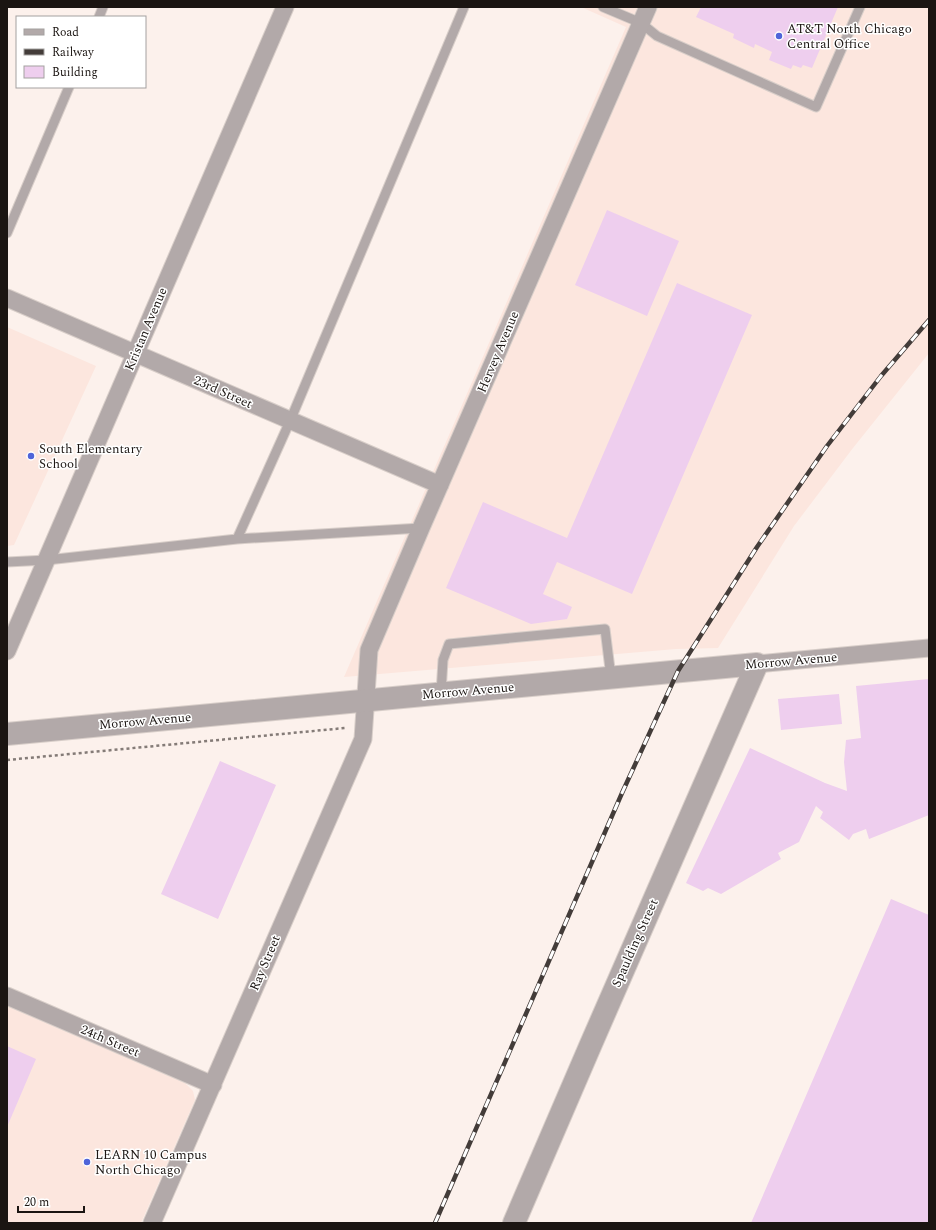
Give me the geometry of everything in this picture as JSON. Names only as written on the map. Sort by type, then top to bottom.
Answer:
[{"type":"street","name":"Kristan Avenue","points":[[7,651],[285,7]]},
{"type":"street","name":"Hervey Avenue","points":[[365,700],[369,650],[648,7]]},
{"type":"street","name":"23rd Street","points":[[7,298],[440,485]]},
{"type":"street","name":"Morrow Avenue","points":[[7,734],[929,648]]},
{"type":"street","name":"Spaulding Street","points":[[514,1223],[757,664]]},
{"type":"street","name":"Ray Street","points":[[152,1223],[363,739],[365,700]]},
{"type":"street","name":"24th Street","points":[[7,996],[213,1085]]},
{"type":"lane","points":[[237,539],[290,421],[464,7]]},
{"type":"lane","points":[[603,7],[641,23],[657,36],[816,107],[860,7]]},
{"type":"lane","points":[[7,233],[69,88]]},
{"type":"lane","points":[[7,562],[47,560],[237,539],[421,528]]},
{"type":"lane","points":[[441,693],[443,660],[449,644],[605,629],[611,677]]},
{"type":"path","points":[[7,760],[364,726]]},
{"type":"shaded area","points":[[581,7],[929,7],[929,353],[853,448],[794,526],[718,648],[676,649],[344,677],[626,27]]},
{"type":"shaded area","name":"South Elementary School","points":[[7,327],[96,366],[14,545],[7,546]]},
{"type":"shaded area","name":"LEARN 10 Campus North Chicago","points":[[7,1006],[185,1083],[193,1091],[195,1100],[141,1223],[7,1223]]},
{"type":"building","name":"AT&T North Chicago Central Office","points":[[701,7],[838,7],[812,68],[803,65],[801,68],[793,65],[791,69],[769,60],[772,52],[755,44],[754,48],[733,38],[734,34],[696,17]]},
{"type":"building","points":[[607,210],[679,241],[647,316],[575,285]]},
{"type":"building","points":[[677,283],[752,315],[632,594],[557,562],[543,594],[572,607],[567,619],[531,624],[446,588],[483,502],[567,538]]},
{"type":"building","points":[[929,679],[929,815],[869,839],[866,829],[853,834],[849,840],[820,818],[823,812],[816,806],[799,842],[778,853],[781,859],[721,894],[708,888],[703,891],[686,883],[750,748],[825,783],[847,791],[844,762],[846,740],[861,738],[856,686]]},
{"type":"building","points":[[839,694],[842,724],[781,730],[778,699]]},
{"type":"building","points":[[220,761],[276,785],[218,919],[161,894]]},
{"type":"building","points":[[891,899],[929,915],[929,1223],[751,1223]]},
{"type":"building","points":[[7,1046],[36,1059],[7,1127]]},
{"type":"railway","points":[[435,1223],[622,793],[678,671],[757,547],[827,446],[881,376],[929,320]]},
{"type":"place","name":"AT&T North Chicago Central Office","points":[[779,36]]},
{"type":"place","name":"South Elementary School","points":[[31,456]]},
{"type":"place","name":"LEARN 10 Campus North Chicago","points":[[87,1162]]}]
